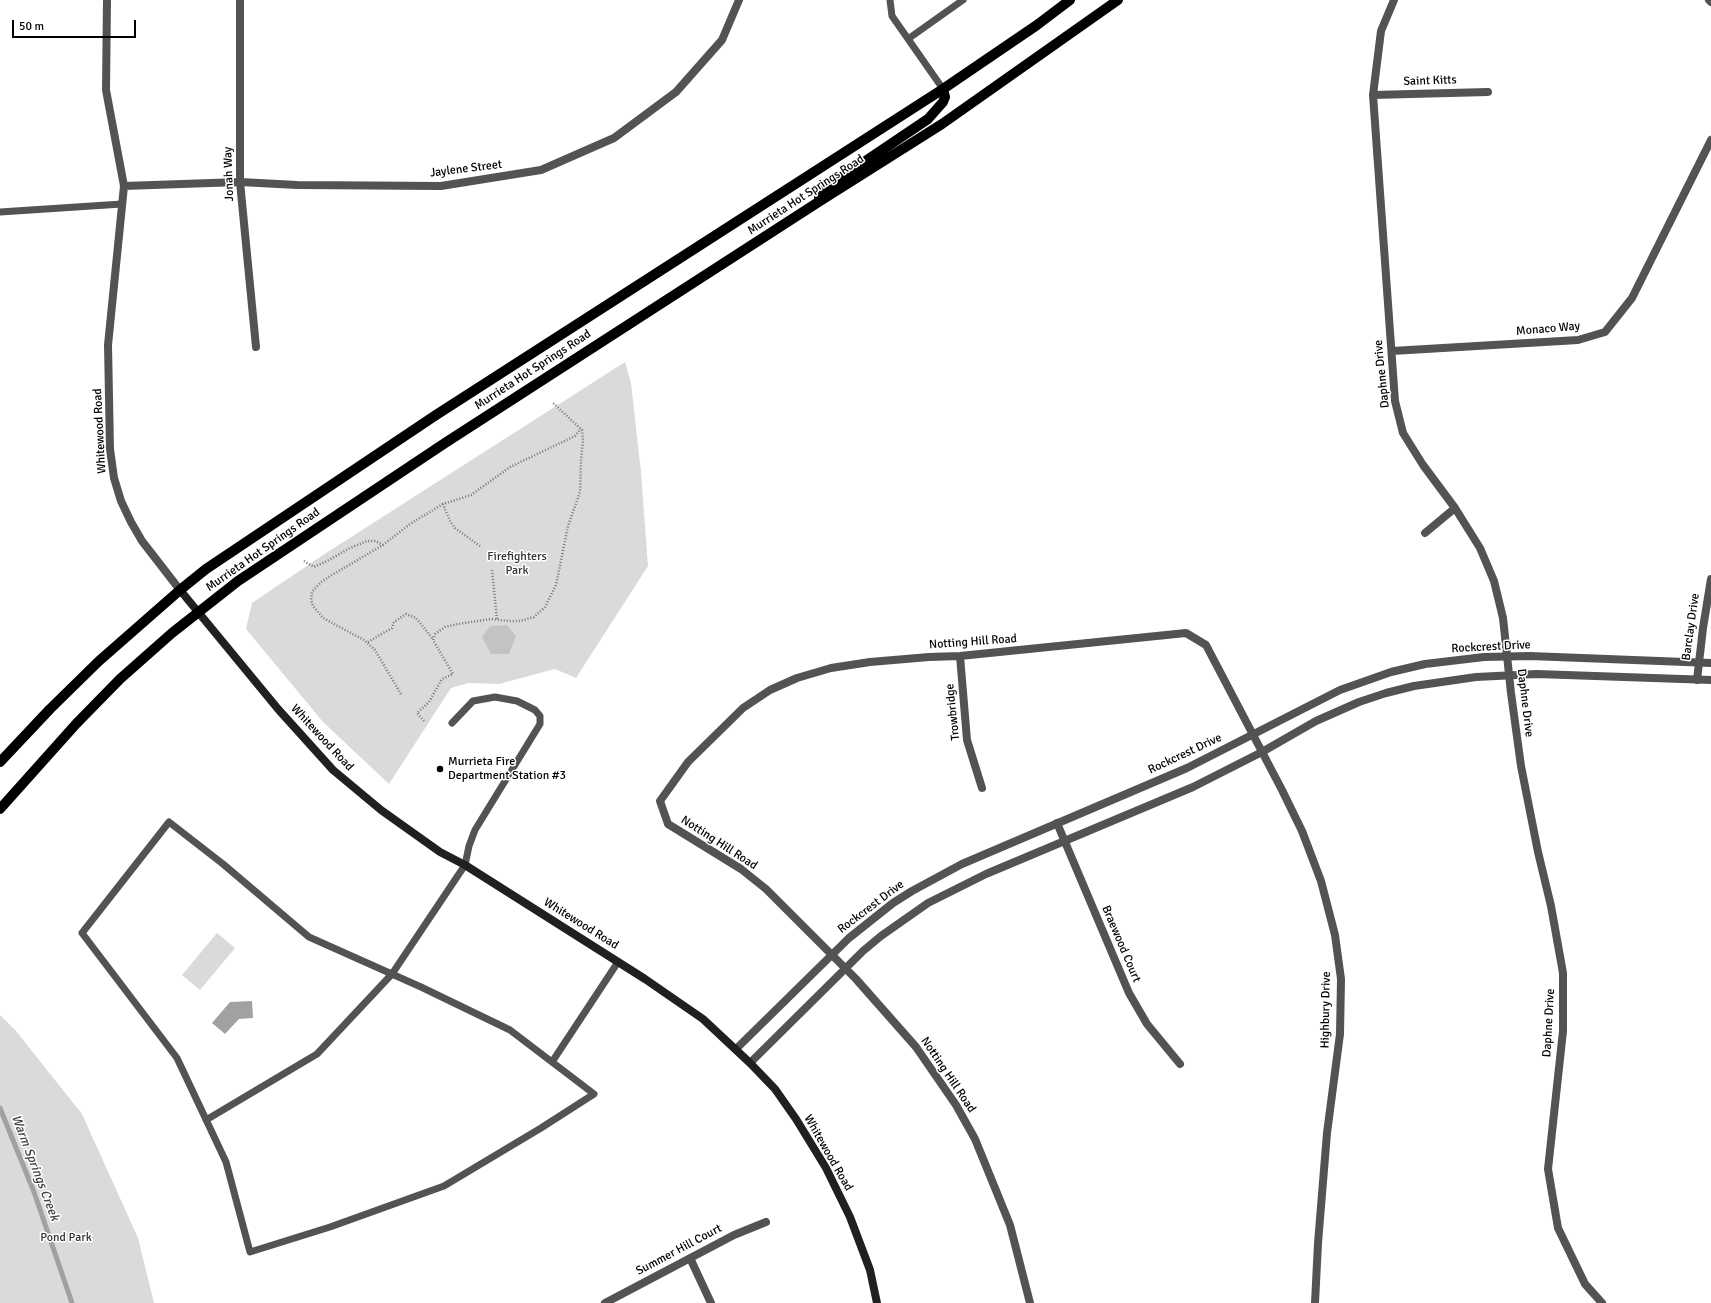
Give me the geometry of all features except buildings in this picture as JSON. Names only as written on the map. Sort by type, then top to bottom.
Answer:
[{"type":"main road","name":"Murrieta Hot Springs Road","points":[[0,762],[50,709],[99,661],[180,590],[224,557],[436,415],[942,89],[1037,25],[1070,0]]},
{"type":"main road","name":"Murrieta Hot Springs Road","points":[[0,809],[76,724],[120,680],[172,633],[238,581],[438,447],[942,124],[1118,0]]},
{"type":"main road","points":[[820,201],[823,190],[928,119],[943,102],[945,97],[942,89]]},
{"type":"main road","name":"Whitewood Road","points":[[180,590],[278,709],[333,770],[381,810],[440,852],[465,865],[618,962],[703,1019],[750,1063],[775,1089],[796,1119],[826,1168],[850,1217],[870,1270],[877,1303]]},
{"type":"street","name":"Whitewood Road","points":[[107,0],[106,90],[124,186],[108,345],[110,449],[114,478],[121,501],[134,528],[180,590]]},
{"type":"street","name":"Jonah Way","points":[[240,0],[240,182],[256,347]]},
{"type":"street","name":"Jaylene Street","points":[[124,186],[240,182],[441,186],[541,170],[614,138],[676,92],[722,40],[739,0]]},
{"type":"street","name":"Daphne Drive","points":[[1394,0],[1381,31],[1373,95],[1395,401],[1403,433],[1423,465],[1455,508],[1480,548],[1494,581],[1503,618],[1521,766],[1538,852],[1551,906],[1563,973],[1563,1031],[1548,1169],[1558,1228],[1585,1284],[1602,1303]]},
{"type":"street","name":"Saint Kitts","points":[[1373,95],[1488,92]]},
{"type":"street","name":"Monaco Way","points":[[1392,351],[1578,340],[1605,332],[1632,298],[1711,140]]},
{"type":"street","points":[[1425,533],[1455,508]]},
{"type":"street","name":"Barclay Drive","points":[[1697,680],[1698,663],[1711,579]]},
{"type":"street","name":"Notting Hill Road","points":[[1030,1303],[1010,1225],[975,1139],[956,1105],[916,1047],[895,1021],[832,954],[766,889],[741,869],[668,824],[660,801],[688,762],[743,708],[770,690],[796,678],[831,668],[870,662],[960,656],[1186,634],[1206,645],[1252,735]]},
{"type":"street","name":"Trowbridge","points":[[960,656],[967,740],[982,788]]},
{"type":"street","name":"Rockcrest Drive","points":[[736,1049],[832,954],[868,921],[912,891],[962,864],[1187,768],[1340,690],[1385,674],[1425,664],[1484,657],[1711,663]]},
{"type":"street","points":[[750,1063],[845,968],[880,936],[928,903],[986,874],[1193,787],[1336,712],[1386,693],[1437,682],[1509,675],[1537,674],[1711,680]]},
{"type":"street","name":"Highbury Drive","points":[[1252,735],[1302,830],[1321,881],[1335,935],[1341,979],[1340,1034],[1327,1132],[1318,1243],[1315,1303]]},
{"type":"street","name":"Braewood Court","points":[[1057,823],[1129,993],[1147,1024],[1180,1064]]},
{"type":"street","name":"Summer Hill Court","points":[[605,1303],[734,1235],[766,1222]]},
{"type":"street","points":[[690,1258],[711,1303]]},
{"type":"lane","points":[[890,0],[892,16],[942,89]]},
{"type":"lane","points":[[908,39],[963,0]]},
{"type":"lane","points":[[0,212],[122,204]]},
{"type":"lane","points":[[206,1120],[317,1054],[392,974],[465,865],[469,846],[475,830],[540,724],[540,716],[535,710],[517,701],[495,697],[473,701],[452,723]]},
{"type":"lane","points":[[169,822],[223,864],[309,937],[392,974],[510,1030],[552,1062],[594,1094],[541,1128],[444,1186],[330,1227],[250,1252],[226,1162],[177,1058],[82,933],[169,822]]},
{"type":"lane","points":[[552,1062],[618,962]]},
{"type":"path","points":[[433,639],[435,634],[445,627],[485,620],[520,621],[534,617],[545,607],[556,585],[568,526],[580,492],[581,460],[584,441],[581,429],[552,402]]},
{"type":"path","points":[[401,694],[376,650],[368,642],[323,618],[313,606],[311,600],[312,592],[321,582],[383,546],[410,524],[443,504],[471,495],[510,468],[575,436],[581,429]]},
{"type":"path","points":[[443,504],[450,521],[455,528],[480,546]]},
{"type":"path","points":[[304,561],[314,567],[367,541],[375,541],[383,546]]},
{"type":"path","points":[[492,570],[497,620]]},
{"type":"path","points":[[368,642],[392,628],[394,622],[406,614],[416,618],[433,639],[453,674],[442,680],[436,687],[435,692],[429,702],[417,713],[424,722]]},
{"type":"green space","name":"Firefighters Park","points":[[625,362],[631,383],[641,472],[648,566],[576,678],[555,669],[499,684],[468,683],[451,688],[389,784],[323,722],[246,629],[252,603],[323,555]]},
{"type":"green space","points":[[217,933],[235,948],[200,990],[182,975]]},
{"type":"green space","name":"Pond Park","points":[[0,1015],[16,1031],[82,1114],[138,1238],[154,1303],[0,1303]]},
{"type":"shaded area","points":[[252,1001],[253,1018],[239,1019],[225,1034],[212,1023],[230,1002]]},
{"type":"waterway","name":"Warm Springs Creek","points":[[0,1108],[34,1192],[72,1303]]},
{"type":"place","name":"Murrieta Fire Department Station #3","points":[[440,769]]}]
